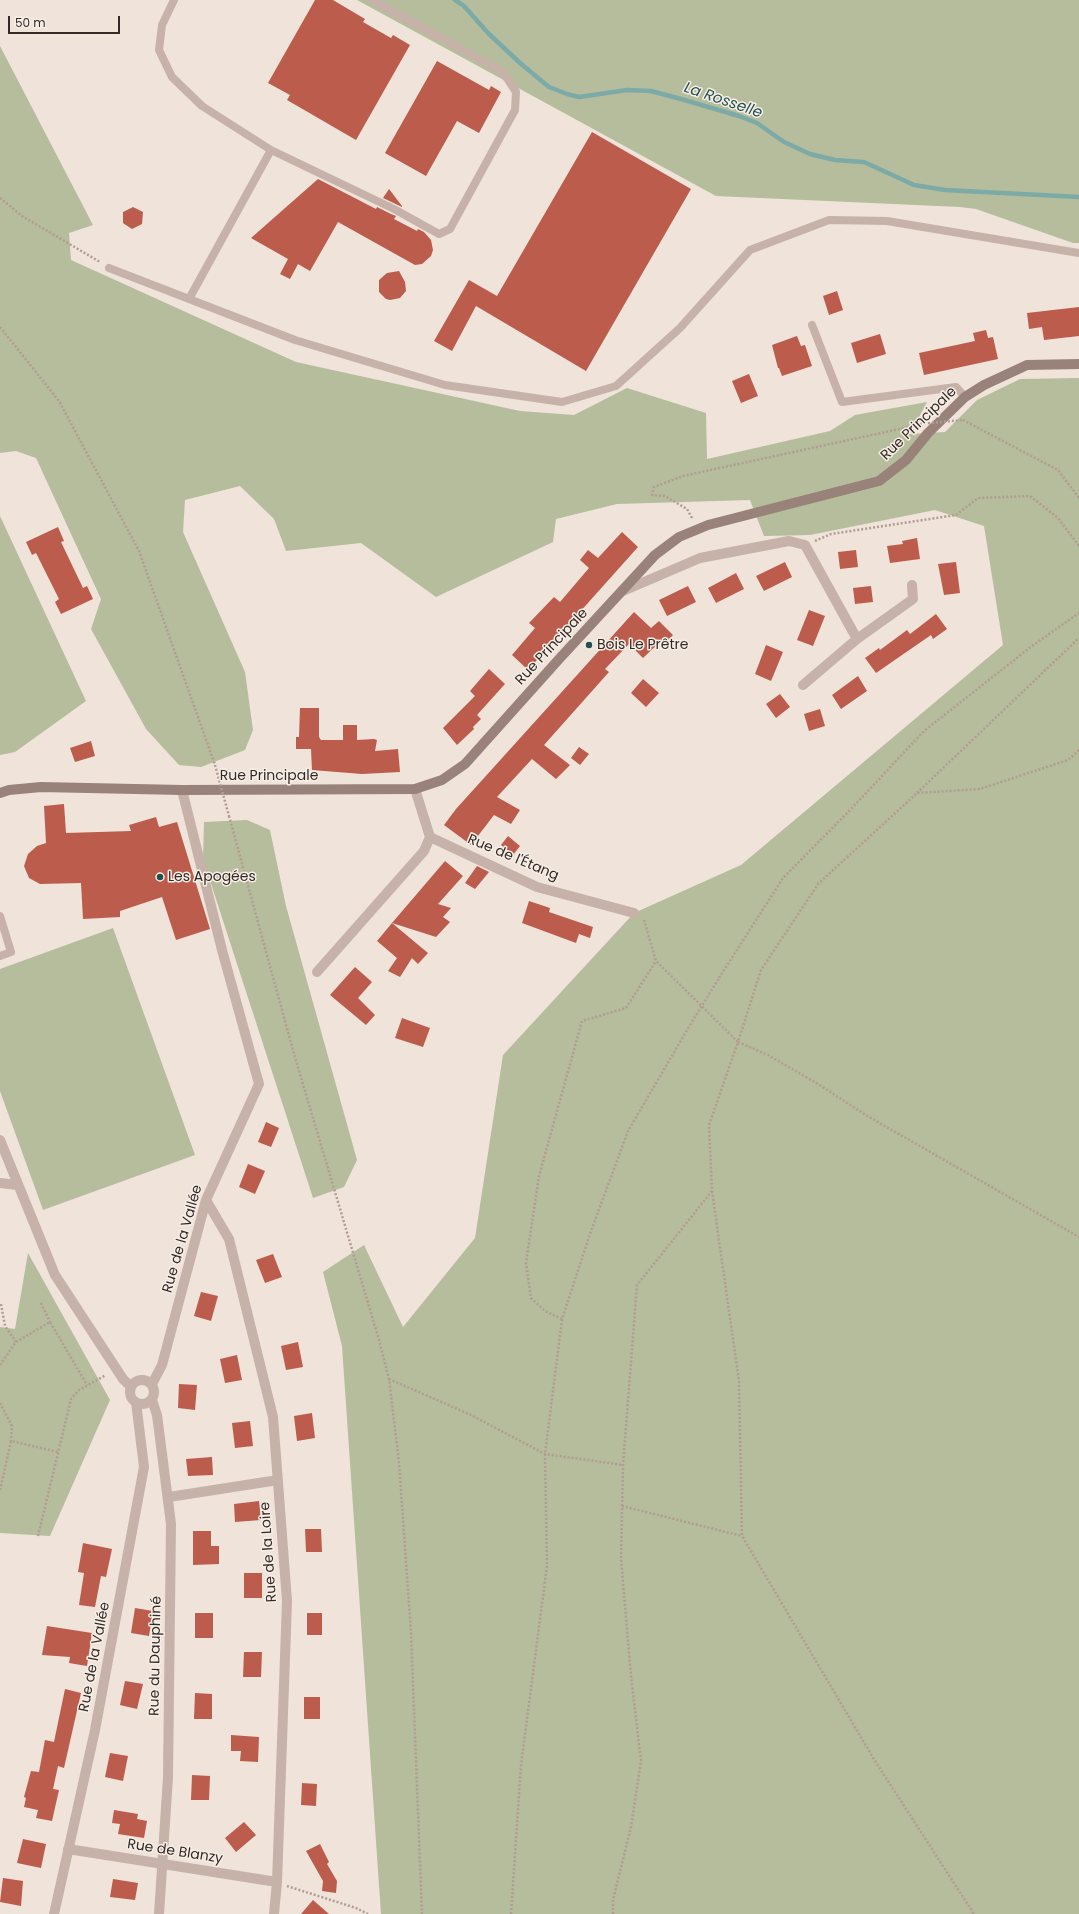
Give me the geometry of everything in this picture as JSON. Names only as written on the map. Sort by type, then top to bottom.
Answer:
[{"type":"main road","name":"Rue Principale","points":[[0,793],[41,787],[182,790],[415,789],[442,780],[465,764],[655,555],[679,537],[708,525],[879,481],[906,460],[928,433],[965,397],[984,384],[1027,365],[1079,364]]},
{"type":"street","points":[[623,591],[700,558],[789,541],[805,545],[813,556],[857,639]]},
{"type":"street","points":[[803,685],[857,639],[913,599],[912,585]]},
{"type":"street","points":[[317,972],[424,851],[430,837],[415,789]]},
{"type":"street","name":"Rue de la Vallée","points":[[152,1400],[154,1392],[152,1384],[162,1365],[206,1200],[259,1084],[222,950],[182,790]]},
{"type":"street","name":"Rue de l'Étang","points":[[430,837],[537,886],[634,913]]},
{"type":"street","points":[[0,1140],[17,1185],[55,1275],[117,1370],[131,1387],[139,1380],[144,1380],[152,1384]]},
{"type":"street","points":[[0,1183],[17,1185]]},
{"type":"street","name":"Rue de la Loire","points":[[206,1200],[229,1239],[274,1417],[287,1601],[277,1882],[274,1914]]},
{"type":"street","name":"Rue de la Vallée","points":[[54,1914],[95,1730],[144,1467],[136,1402],[131,1397],[131,1387]]},
{"type":"street","points":[[136,1402],[144,1404],[152,1400]]},
{"type":"street","name":"Rue du Dauphiné","points":[[152,1400],[157,1415],[171,1524],[168,1777],[159,1914]]},
{"type":"street","points":[[168,1497],[278,1480]]},
{"type":"street","name":"Rue de Blanzy","points":[[68,1849],[277,1882]]},
{"type":"lane","points":[[174,0],[162,25],[159,50],[172,77],[202,106],[271,150],[394,209],[439,234],[450,229],[515,110],[516,92],[503,72],[372,0]]},
{"type":"lane","points":[[189,299],[271,150]]},
{"type":"lane","points":[[109,268],[294,340],[445,385],[562,402],[616,386],[680,328],[750,250],[829,220],[887,221],[1079,253]]},
{"type":"lane","points":[[812,325],[842,402],[956,387],[965,397]]},
{"type":"lane","points":[[0,916],[11,952],[0,956]]},
{"type":"path","points":[[0,198],[22,216],[109,268]]},
{"type":"path","points":[[0,327],[59,401],[139,550],[215,765],[294,1054],[379,1340],[389,1379],[399,1462],[411,1634],[422,1914]]},
{"type":"path","points":[[698,529],[687,508],[665,496],[652,495],[654,487],[683,476],[920,424],[963,420],[1058,470],[1079,498]]},
{"type":"path","points":[[805,545],[831,534],[956,515],[978,498],[1030,496],[1058,518],[1079,546]]},
{"type":"path","points":[[511,1914],[521,1764],[546,1566],[545,1454],[562,1319],[590,1234],[628,1131],[690,1025],[783,878],[852,808],[924,731],[1032,646],[1079,613]]},
{"type":"path","points":[[974,1914],[875,1761],[742,1536],[739,1381],[712,1191],[709,1126],[761,970],[818,884],[916,794],[1079,638]]},
{"type":"path","points":[[916,794],[980,789],[1068,760],[1079,750]]},
{"type":"path","points":[[634,913],[643,917],[656,961],[738,1042],[768,1055],[812,1080],[869,1117],[1079,1237]]},
{"type":"path","points":[[562,1319],[545,1311],[531,1298],[526,1262],[539,1176],[582,1021],[626,1008],[656,961]]},
{"type":"path","points":[[613,1914],[613,1900],[631,1828],[641,1761],[631,1676],[621,1559],[623,1465],[637,1285],[712,1191]]},
{"type":"path","points":[[41,1303],[50,1322],[88,1385]]},
{"type":"path","points":[[1,1304],[5,1326],[16,1342]]},
{"type":"path","points":[[0,1365],[16,1342],[50,1322]]},
{"type":"path","points":[[38,1536],[71,1399],[79,1390],[117,1370]]},
{"type":"path","points":[[389,1379],[471,1415],[545,1454],[623,1465]]},
{"type":"path","points":[[0,1403],[12,1426],[11,1441],[0,1490]]},
{"type":"path","points":[[11,1441],[58,1452]]},
{"type":"path","points":[[622,1506],[742,1536]]},
{"type":"path","points":[[277,1882],[356,1908],[368,1914]]},
{"type":"green space","points":[[357,0],[1079,0],[1079,243],[1073,243],[976,209],[716,196]]},
{"type":"green space","points":[[0,46],[93,225],[69,233],[71,260],[296,362],[520,411],[574,415],[627,388],[706,413],[707,459],[830,431],[855,415],[927,402],[910,434],[945,432],[977,400],[1020,379],[1079,378],[1079,1914],[381,1914],[342,1346],[323,1272],[364,1245],[403,1327],[475,1238],[503,1055],[634,913],[741,865],[1003,645],[984,526],[935,510],[810,535],[764,536],[750,500],[617,504],[556,519],[553,542],[436,597],[361,543],[286,551],[274,519],[240,486],[185,500],[183,532],[245,672],[253,730],[245,750],[201,767],[179,765],[146,729],[91,629],[101,599],[36,458],[16,451],[0,453]]},
{"type":"green space","points":[[0,516],[86,701],[15,752],[0,755]]},
{"type":"green space","points":[[247,820],[270,830],[286,906],[357,1160],[344,1187],[313,1198],[203,859],[204,822]]},
{"type":"green space","points":[[113,928],[195,1155],[43,1210],[0,1091],[0,969]]},
{"type":"green space","points":[[28,1253],[110,1400],[50,1536],[0,1533],[0,1327],[15,1329]]},
{"type":"building","points":[[315,0],[333,0],[365,19],[363,22],[391,38],[393,35],[410,45],[356,140],[287,100],[290,95],[268,83]]},
{"type":"building","points":[[437,61],[489,90],[491,86],[501,92],[479,133],[457,121],[426,176],[385,153]]},
{"type":"building","points":[[592,132],[691,189],[586,371],[476,306],[452,351],[434,341],[469,280],[497,296]]},
{"type":"building","points":[[318,179],[376,209],[377,207],[396,216],[394,219],[417,231],[418,229],[424,232],[431,240],[433,250],[431,256],[422,264],[415,265],[338,222],[310,271],[298,264],[290,279],[280,274],[288,259],[251,238]]},
{"type":"building","points":[[389,189],[402,206],[402,207],[383,198]]},
{"type":"building","points":[[133,207],[143,212],[142,224],[132,229],[123,223],[123,212]]},
{"type":"building","points":[[399,271],[405,282],[406,291],[400,298],[390,300],[386,299],[379,292],[379,280],[387,273]]},
{"type":"building","points":[[837,291],[843,310],[829,315],[823,296]]},
{"type":"building","points":[[1079,307],[1079,336],[1044,340],[1042,327],[1029,329],[1027,313]]},
{"type":"building","points":[[986,330],[988,338],[993,337],[998,359],[924,375],[919,353],[975,341],[973,333]]},
{"type":"building","points":[[880,334],[886,354],[857,363],[851,343]]},
{"type":"building","points":[[797,336],[801,346],[805,345],[812,366],[782,376],[778,368],[772,345]]},
{"type":"building","points":[[749,374],[758,396],[741,403],[732,381]]},
{"type":"building","points":[[58,527],[64,541],[61,542],[83,588],[87,586],[93,599],[61,614],[55,602],[59,599],[36,553],[32,555],[26,542]]},
{"type":"building","points":[[622,532],[638,547],[528,670],[512,655],[535,628],[529,623],[554,597],[560,602],[589,568],[580,560],[588,550],[598,558]]},
{"type":"building","points":[[917,538],[920,559],[890,563],[887,546],[903,544],[902,541]]},
{"type":"building","points":[[856,550],[858,567],[840,569],[838,552]]},
{"type":"building","points":[[785,562],[792,577],[764,591],[756,576]]},
{"type":"building","points":[[956,562],[960,593],[944,595],[938,564]]},
{"type":"building","points":[[736,573],[744,589],[716,603],[708,588]]},
{"type":"building","points":[[688,586],[696,602],[667,616],[659,600]]},
{"type":"building","points":[[871,586],[873,602],[855,604],[853,588]]},
{"type":"building","points":[[809,610],[825,616],[813,646],[797,640]]},
{"type":"building","points":[[634,612],[651,628],[659,621],[673,635],[664,644],[661,641],[643,658],[629,644],[605,669],[609,672],[544,745],[570,765],[556,779],[532,759],[497,797],[520,810],[511,824],[494,815],[471,845],[444,825],[456,809]]},
{"type":"building","points":[[936,614],[947,629],[933,639],[931,635],[876,673],[865,658],[879,648],[880,650],[907,630],[910,634]]},
{"type":"building","points":[[766,645],[783,652],[771,681],[755,674]]},
{"type":"building","points":[[489,669],[505,684],[477,715],[481,719],[473,727],[474,729],[457,745],[443,728],[475,696],[470,691]]},
{"type":"building","points":[[858,676],[867,691],[841,709],[832,695]]},
{"type":"building","points":[[643,679],[659,693],[646,707],[631,693]]},
{"type":"building","points":[[780,694],[790,707],[776,718],[766,704]]},
{"type":"building","points":[[300,708],[319,708],[319,737],[321,740],[343,740],[343,725],[357,725],[357,740],[377,740],[375,751],[398,749],[400,772],[362,774],[312,770],[311,749],[296,749],[296,737],[299,737]]},
{"type":"building","points":[[820,709],[825,726],[809,731],[804,714]]},
{"type":"building","points":[[91,741],[95,756],[75,762],[70,748]]},
{"type":"building","points":[[579,747],[589,754],[580,765],[571,758]]},
{"type":"building","name":"Les Apogées","points":[[64,804],[66,833],[131,831],[129,825],[156,817],[159,827],[177,822],[210,929],[176,940],[162,897],[120,911],[120,917],[83,919],[81,883],[40,884],[29,878],[24,866],[28,854],[37,846],[46,843],[44,806]]},
{"type":"building","points":[[508,836],[520,846],[513,855],[501,845]]},
{"type":"building","points":[[445,861],[463,876],[438,904],[451,908],[443,917],[450,922],[436,937],[392,923]]},
{"type":"building","points":[[477,866],[489,872],[475,889],[465,883]]},
{"type":"building","points":[[529,901],[550,908],[549,912],[593,927],[590,938],[579,934],[576,943],[522,923]]},
{"type":"building","points":[[392,923],[428,953],[418,964],[412,958],[400,977],[388,971],[397,958],[377,941]]},
{"type":"building","points":[[355,967],[372,982],[358,998],[375,1015],[366,1025],[330,995]]},
{"type":"building","points":[[402,1018],[430,1028],[423,1047],[395,1038]]},
{"type":"building","points":[[266,1122],[279,1128],[271,1147],[258,1142]]},
{"type":"building","points":[[248,1164],[265,1171],[255,1194],[239,1187]]},
{"type":"building","points":[[273,1254],[282,1277],[265,1283],[256,1260]]},
{"type":"building","points":[[201,1292],[218,1296],[211,1321],[194,1316]]},
{"type":"building","points":[[298,1342],[303,1367],[286,1370],[281,1346]]},
{"type":"building","points":[[237,1355],[242,1380],[225,1383],[220,1359]]},
{"type":"building","points":[[179,1384],[197,1385],[195,1410],[178,1408]]},
{"type":"building","points":[[312,1413],[315,1438],[297,1441],[294,1416]]},
{"type":"building","points":[[250,1421],[253,1446],[235,1448],[232,1423]]},
{"type":"building","points":[[212,1457],[213,1475],[188,1476],[186,1459]]},
{"type":"building","points":[[259,1501],[261,1520],[235,1522],[234,1504]]},
{"type":"building","points":[[305,1529],[321,1529],[322,1552],[306,1552]]},
{"type":"building","points":[[193,1531],[211,1531],[211,1546],[219,1546],[219,1564],[193,1565]]},
{"type":"building","points":[[83,1543],[112,1549],[106,1577],[101,1576],[95,1607],[79,1605],[84,1573],[78,1572]]},
{"type":"building","points":[[244,1573],[262,1573],[262,1598],[244,1598]]},
{"type":"building","points":[[135,1608],[153,1611],[149,1636],[131,1633]]},
{"type":"building","points":[[195,1613],[213,1613],[213,1638],[195,1638]]},
{"type":"building","points":[[307,1613],[322,1613],[322,1635],[307,1635]]},
{"type":"building","points":[[47,1626],[92,1633],[87,1666],[69,1663],[70,1657],[42,1655]]},
{"type":"building","points":[[244,1652],[262,1652],[261,1677],[243,1677]]},
{"type":"building","points":[[125,1681],[143,1684],[137,1709],[120,1705]]},
{"type":"building","points":[[65,1689],[81,1693],[64,1768],[58,1766],[53,1789],[59,1790],[52,1821],[36,1818],[38,1810],[24,1807],[26,1798],[24,1797],[31,1771],[39,1772],[45,1740],[54,1742]]},
{"type":"building","points":[[195,1693],[212,1694],[212,1719],[194,1719]]},
{"type":"building","points":[[304,1697],[320,1697],[320,1719],[304,1719]]},
{"type":"building","points":[[231,1735],[259,1737],[258,1762],[240,1761],[241,1751],[231,1751]]},
{"type":"building","points":[[110,1753],[128,1756],[123,1781],[105,1777]]},
{"type":"building","points":[[192,1775],[210,1776],[209,1800],[191,1800]]},
{"type":"building","points":[[302,1783],[317,1784],[316,1806],[301,1805]]},
{"type":"building","points":[[114,1810],[138,1814],[137,1819],[147,1821],[144,1838],[118,1834],[120,1824],[112,1823]]},
{"type":"building","points":[[244,1822],[256,1835],[236,1852],[225,1838]]},
{"type":"building","points":[[23,1839],[46,1844],[41,1868],[17,1863]]},
{"type":"building","points":[[320,1844],[329,1862],[327,1864],[337,1881],[336,1893],[322,1891],[323,1881],[306,1851]]},
{"type":"building","points":[[3,1878],[23,1881],[21,1906],[0,1902]]},
{"type":"building","points":[[113,1879],[138,1883],[135,1900],[110,1897]]},
{"type":"building","points":[[313,1900],[329,1914],[301,1914]]},
{"type":"waterway","name":"La Rosselle","points":[[455,0],[464,6],[488,33],[520,63],[549,87],[567,94],[579,97],[627,90],[651,91],[739,116],[757,123],[784,142],[810,154],[835,160],[864,162],[914,185],[945,190],[1079,197]]},
{"type":"place","name":"Bois Le Prêtre","points":[[589,645]]},
{"type":"place","name":"Les Apogées","points":[[160,877]]}]
